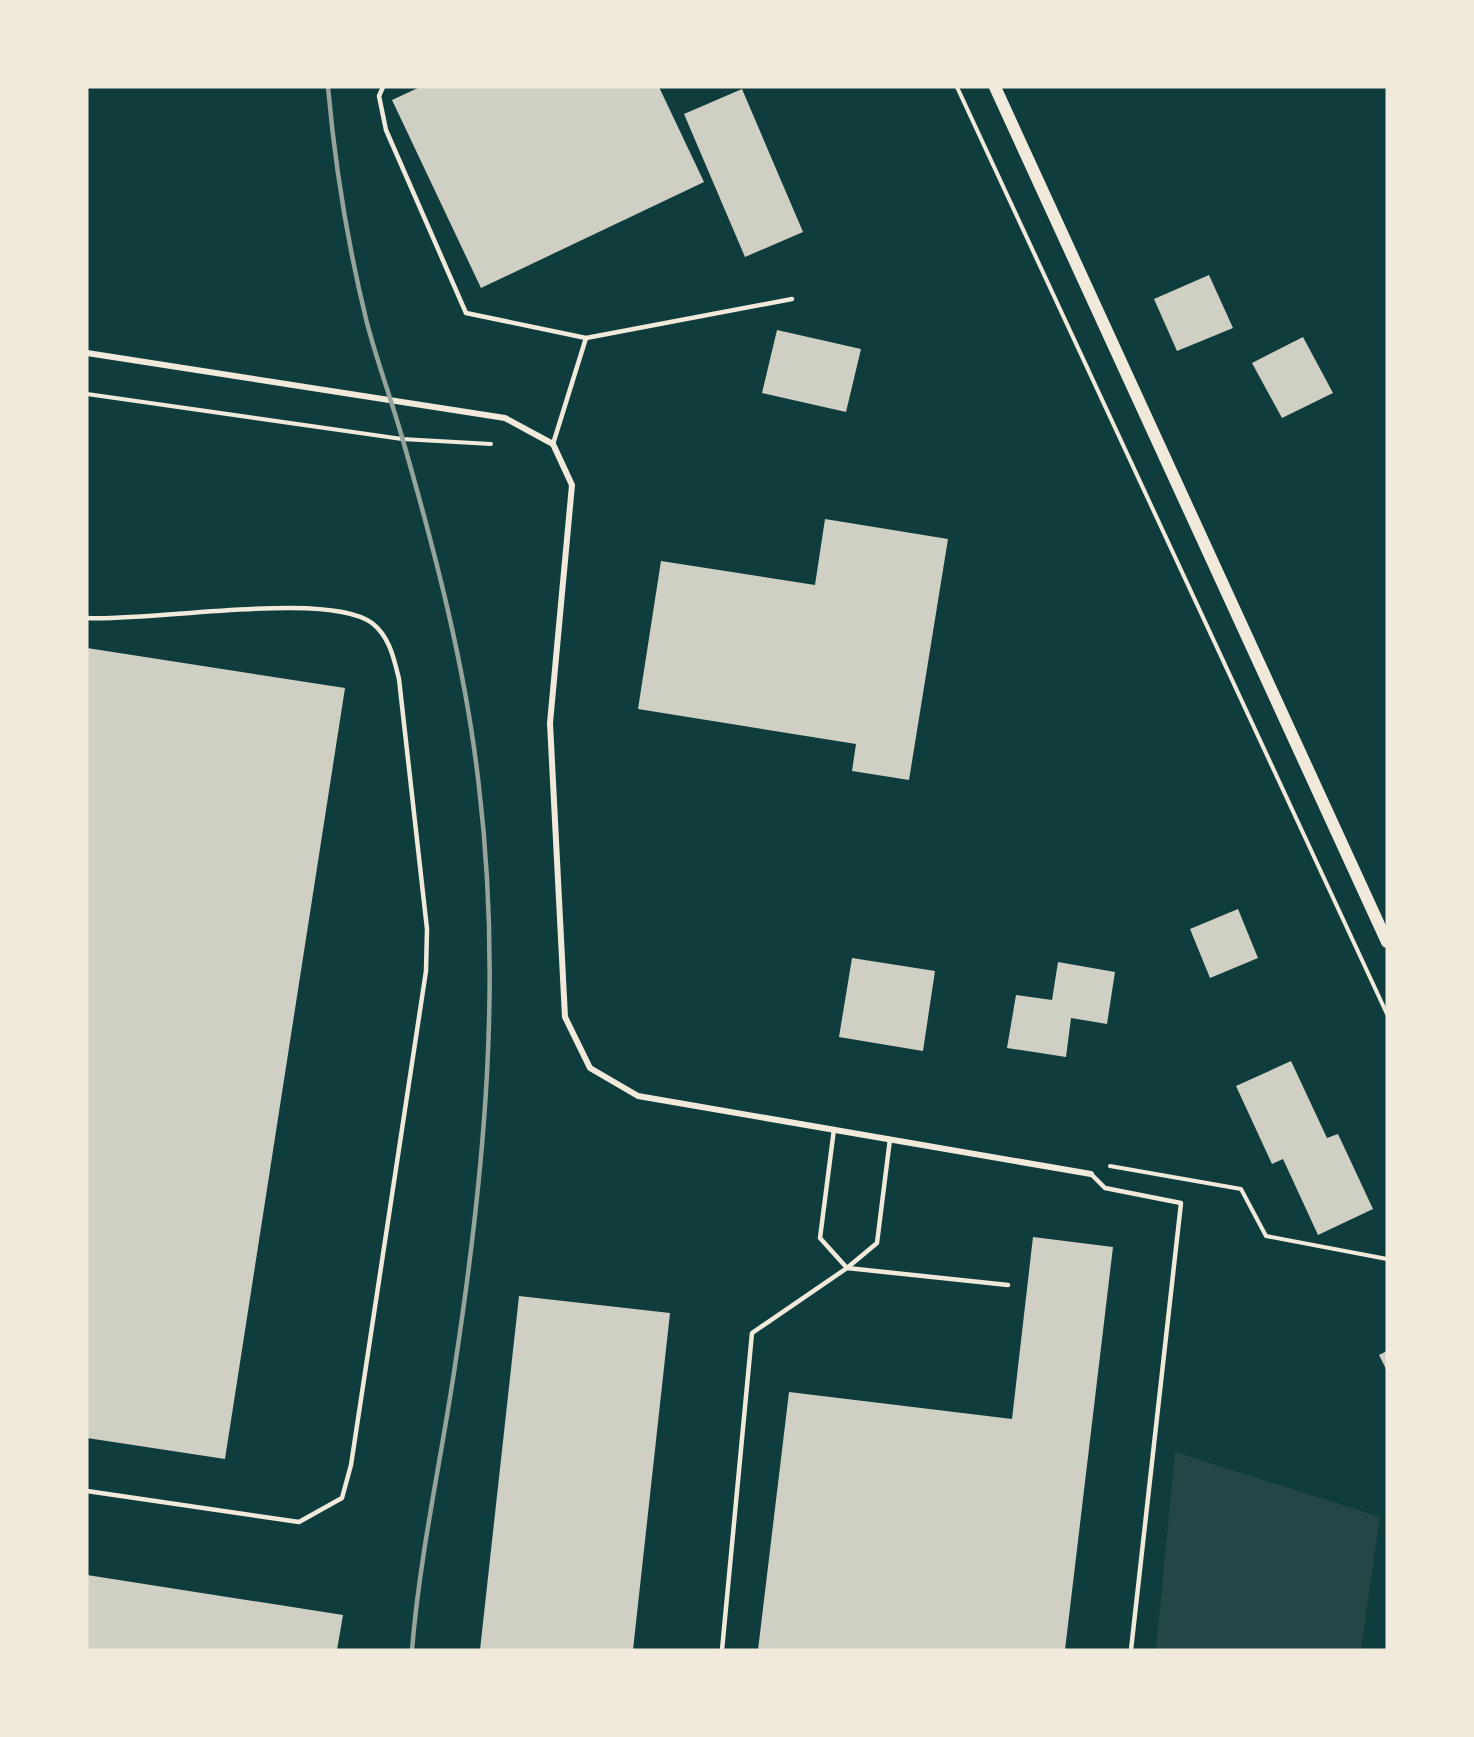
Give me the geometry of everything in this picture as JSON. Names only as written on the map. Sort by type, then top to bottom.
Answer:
[{"type":"main road","points":[[996,87],[1387,942]]},
{"type":"street","points":[[87,353],[505,418],[553,444],[572,485],[550,723],[565,1017],[590,1068],[638,1096],[1091,1174]]},
{"type":"lane","points":[[382,87],[379,96],[386,130],[466,313],[586,338],[792,299]]},
{"type":"lane","points":[[553,444],[586,338]]},
{"type":"lane","points":[[87,618],[131,619],[302,606],[344,612],[372,623],[392,648],[399,679],[427,929],[426,971],[419,1018],[351,1465],[342,1498],[299,1522],[87,1491]]},
{"type":"lane","points":[[834,1130],[820,1238],[847,1268],[1008,1285]]},
{"type":"lane","points":[[722,1650],[752,1333],[847,1268],[877,1243],[890,1139]]},
{"type":"lane","points":[[1091,1174],[1105,1188],[1181,1203],[1131,1650]]},
{"type":"path","points":[[957,87],[1387,1014]]},
{"type":"path","points":[[87,394],[402,439],[491,444]]},
{"type":"path","points":[[1091,1174],[1106,1165],[1241,1189],[1266,1236],[1387,1258]]},
{"type":"shaded area","points":[[1175,1452],[1380,1517],[1361,1650],[1156,1650]]},
{"type":"building","points":[[420,87],[659,87],[704,182],[481,288],[392,100]]},
{"type":"building","points":[[742,89],[803,232],[745,257],[684,114]]},
{"type":"building","points":[[1209,275],[1233,328],[1177,351],[1154,299]]},
{"type":"building","points":[[777,330],[861,349],[846,412],[762,393]]},
{"type":"building","points":[[1303,337],[1333,393],[1282,418],[1252,363]]},
{"type":"building","points":[[825,519],[948,539],[909,780],[852,771],[856,744],[638,709],[661,561],[815,585]]},
{"type":"building","points":[[87,648],[345,688],[225,1459],[87,1438]]},
{"type":"building","points":[[1238,909],[1258,958],[1210,978],[1190,929]]},
{"type":"building","points":[[852,958],[935,971],[923,1051],[839,1037]]},
{"type":"building","points":[[1058,962],[1115,972],[1107,1024],[1071,1018],[1066,1057],[1007,1048],[1016,995],[1052,1000]]},
{"type":"building","points":[[1291,1061],[1327,1138],[1338,1134],[1373,1209],[1318,1235],[1283,1159],[1272,1164],[1236,1086]]},
{"type":"building","points":[[1033,1237],[1113,1247],[1065,1650],[758,1650],[789,1392],[1012,1419]]},
{"type":"building","points":[[519,1296],[670,1313],[633,1650],[480,1650]]},
{"type":"building","points":[[1387,1351],[1387,1371],[1379,1355]]},
{"type":"building","points":[[87,1575],[343,1615],[337,1650],[87,1650]]},
{"type":"railway","points":[[328,87],[343,206],[360,294],[426,524],[458,655],[473,743],[486,859],[489,1002],[482,1145],[466,1287],[420,1577],[412,1650]]}]
